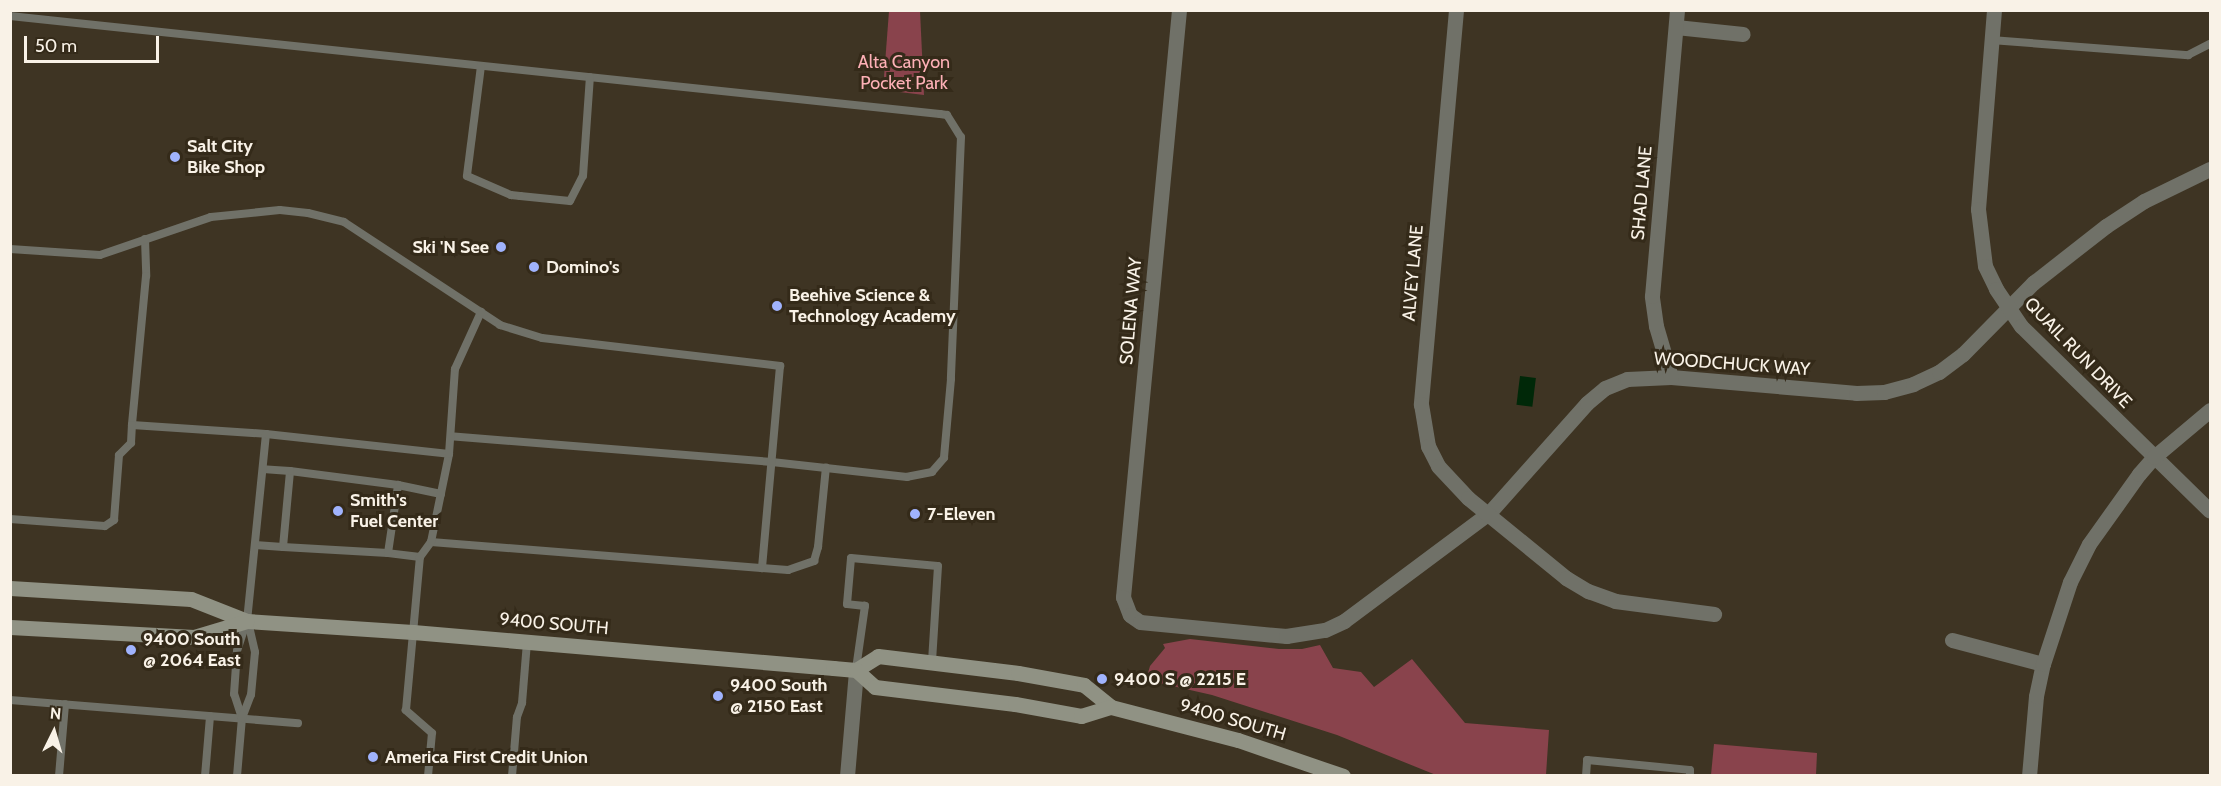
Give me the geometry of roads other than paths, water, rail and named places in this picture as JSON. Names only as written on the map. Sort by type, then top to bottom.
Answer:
[{"type":"main road","name":"9400 SOUTH","points":[[10,588],[191,599],[248,621],[413,632],[856,670],[878,656],[932,662],[1084,685],[1111,707],[1238,740],[1343,776]]},
{"type":"main road","name":"9400 SOUTH","points":[[10,627],[194,637],[248,621]]},
{"type":"main road","points":[[856,670],[875,687],[1015,704],[1081,716],[1111,707]]},
{"type":"street","name":"SOLENA WAY","points":[[1130,615],[1123,597],[1179,10]]},
{"type":"street","name":"ALVEY LANE","points":[[1456,10],[1422,414],[1428,446],[1438,466],[1468,498],[1566,578],[1588,591],[1615,600],[1714,614]]},
{"type":"street","name":"SHAD LANE","points":[[1671,377],[1656,326],[1652,296],[1677,10]]},
{"type":"street","name":"QUAIL RUN DRIVE","points":[[1994,10],[1979,180],[1978,219],[1985,266],[2009,310],[2035,340],[2211,511]]},
{"type":"street","points":[[1676,27],[1743,34]]},
{"type":"street","name":"WOODCHUCK WAY","points":[[1130,615],[1140,622],[1286,636],[1325,630],[1344,621],[1489,513],[1587,403],[1605,388],[1627,379],[1671,377],[1856,393],[1884,392],[1913,384],[1939,372],[1963,354],[2009,310],[2033,283],[2106,226],[2144,201],[2211,169]]},
{"type":"street","points":[[2029,776],[2036,696],[2043,664],[2062,603],[2089,544],[2113,507],[2154,456],[2211,410]]},
{"type":"street","points":[[1952,640],[2043,664]]},
{"type":"street","points":[[847,776],[856,670]]},
{"type":"lane","points":[[10,16],[947,115],[961,137],[951,379],[944,458],[932,472],[907,477],[772,462],[451,436]]},
{"type":"lane","points":[[1991,40],[2188,55],[2211,44]]},
{"type":"lane","points":[[481,66],[467,176],[511,195],[520,196],[570,201],[583,176],[590,77]]},
{"type":"lane","points":[[10,249],[100,255],[211,217],[280,210],[308,213],[344,222],[500,325],[542,338],[780,366],[762,568]]},
{"type":"lane","points":[[10,519],[105,526],[114,520],[119,455],[131,443],[146,276],[145,239]]},
{"type":"lane","points":[[428,776],[432,733],[406,710],[420,557],[430,543],[449,454],[455,369],[481,312]]},
{"type":"lane","points":[[132,424],[266,434],[449,454]]},
{"type":"lane","points":[[242,718],[234,694],[237,651],[248,621],[266,434]]},
{"type":"lane","points":[[430,543],[788,570],[814,561],[818,547],[826,467]]},
{"type":"lane","points":[[263,469],[398,485],[441,494]]},
{"type":"lane","points":[[283,547],[290,471]]},
{"type":"lane","points":[[388,554],[398,485]]},
{"type":"lane","points":[[255,545],[420,557]]},
{"type":"lane","points":[[856,670],[865,606],[847,604],[851,558],[938,566],[932,662]]},
{"type":"lane","points":[[237,776],[242,718],[251,695],[255,652],[248,621]]},
{"type":"lane","points":[[512,776],[517,717],[522,703],[527,642]]},
{"type":"lane","points":[[10,700],[298,723]]},
{"type":"lane","points":[[59,776],[65,704]]},
{"type":"lane","points":[[204,776],[210,716]]},
{"type":"lane","points":[[1586,776],[1587,760],[1690,770],[1690,776]]},
{"type":"place","name":"Salt City Bike Shop","points":[[175,157]]},
{"type":"place","name":"Ski 'N See","points":[[501,247]]},
{"type":"place","name":"Domino's","points":[[534,267]]},
{"type":"place","name":"Beehive Science & Technology Academy","points":[[777,306]]},
{"type":"place","name":"Smith's Fuel Center","points":[[338,511]]},
{"type":"place","name":"7-Eleven","points":[[915,514]]},
{"type":"place","name":"9400 South @ 2064 East","points":[[131,650]]},
{"type":"place","name":"9400 S @ 2215 E","points":[[1102,679]]},
{"type":"place","name":"9400 South @ 2150 East","points":[[718,696]]},
{"type":"place","name":"America First Credit Union","points":[[373,757]]},
{"type":"park label","name":"Alta Canyon Pocket Park","points":[[904,73]]}]
